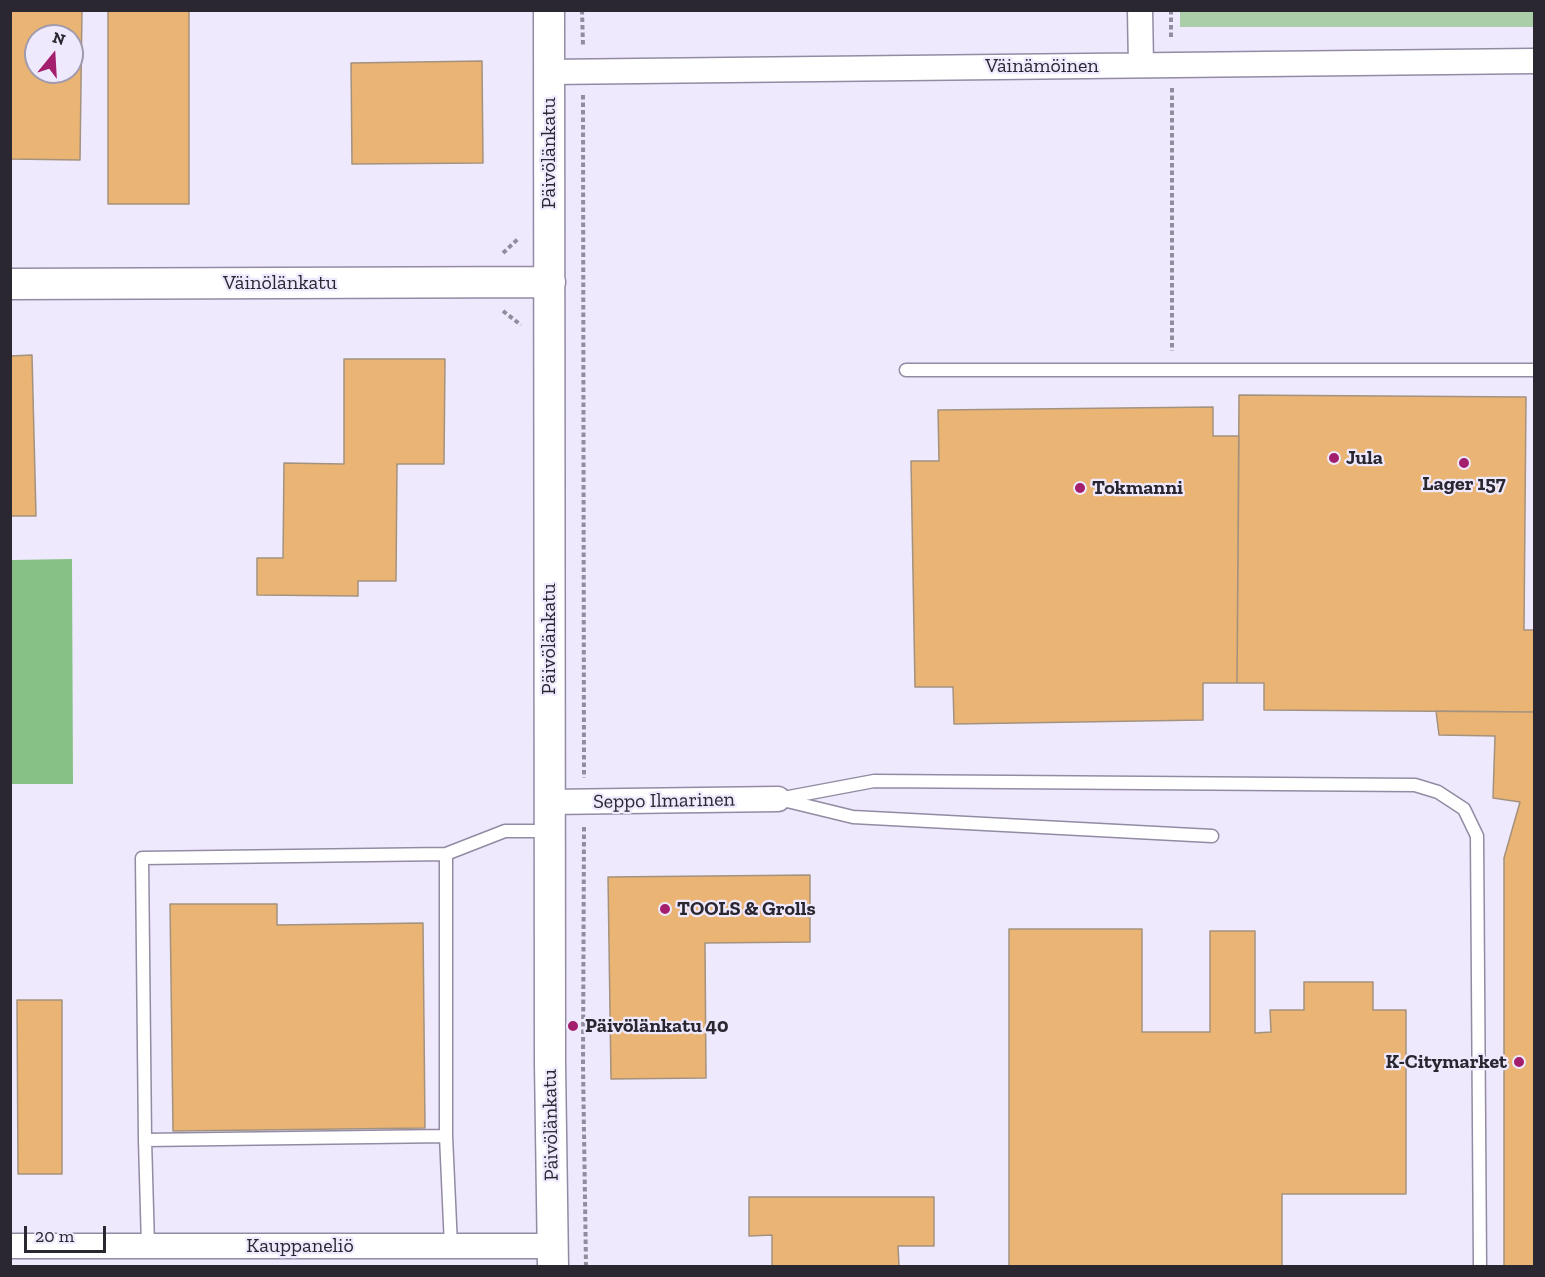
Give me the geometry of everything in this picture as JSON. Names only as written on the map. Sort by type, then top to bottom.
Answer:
[{"type":"street","name":"Päivölänkatu","points":[[549,10],[553,1256]]},
{"type":"street","points":[[1140,10],[1141,65]]},
{"type":"street","name":"Väinämöinen","points":[[549,72],[1534,61]]},
{"type":"street","name":"Väinölänkatu","points":[[10,284],[550,282]]},
{"type":"street","name":"Seppo Ilmarinen","points":[[550,817],[584,803],[778,799]]},
{"type":"street","name":"Kauppaneliö","points":[[10,1246],[451,1246],[553,1256]]},
{"type":"lane","points":[[906,370],[1534,370]]},
{"type":"lane","points":[[778,799],[874,781],[1415,784],[1438,792],[1464,809],[1477,836],[1480,1266]]},
{"type":"lane","points":[[778,799],[853,817],[1212,836]]},
{"type":"lane","points":[[148,1246],[142,858],[446,854],[505,831],[550,817]]},
{"type":"lane","points":[[446,854],[446,1136],[451,1246]]},
{"type":"lane","points":[[145,1140],[446,1136]]},
{"type":"path","points":[[582,10],[583,1065],[586,1266]]},
{"type":"path","points":[[1171,10],[1172,370]]},
{"type":"green space","points":[[1180,10],[1534,10],[1534,27],[1180,27]]},
{"type":"green space","points":[[72,559],[73,784],[11,784],[11,560]]},
{"type":"building","points":[[10,10],[82,10],[82,24],[24,24],[24,84],[81,84],[80,160],[10,159]]},
{"type":"building","points":[[108,10],[189,10],[189,204],[108,204]]},
{"type":"building","points":[[482,61],[483,163],[352,164],[351,63]]},
{"type":"building","points":[[32,355],[36,516],[10,516],[10,356]]},
{"type":"building","points":[[344,359],[445,359],[444,464],[397,464],[396,581],[358,581],[358,596],[257,595],[257,558],[283,558],[284,463],[344,464]]},
{"type":"building","points":[[1239,395],[1526,397],[1524,630],[1534,630],[1534,712],[1264,710],[1264,683],[1237,683]]},
{"type":"building","points":[[1213,407],[1213,436],[1239,436],[1237,683],[1203,683],[1203,720],[954,724],[953,687],[915,687],[911,461],[939,461],[938,410]]},
{"type":"building","name":"K-Citymarket","points":[[1436,711],[1534,712],[1534,1266],[1504,1266],[1504,858],[1520,802],[1493,798],[1495,736],[1439,735]]},
{"type":"building","points":[[810,875],[810,942],[705,943],[706,1078],[611,1079],[608,877]]},
{"type":"building","points":[[170,904],[277,904],[277,925],[423,923],[425,1128],[173,1131]]},
{"type":"building","points":[[1009,929],[1142,929],[1142,1032],[1210,1032],[1210,931],[1255,931],[1255,1033],[1271,1032],[1270,1010],[1304,1010],[1304,982],[1373,982],[1373,1010],[1406,1010],[1406,1194],[1282,1194],[1282,1266],[1009,1266]]},
{"type":"building","points":[[17,1000],[62,1000],[62,1174],[18,1174]]},
{"type":"building","points":[[749,1197],[934,1197],[934,1246],[898,1246],[899,1266],[772,1266],[772,1235],[749,1236]]},
{"type":"place","name":"Jula","points":[[1334,458]]},
{"type":"place","name":"Lager 157","points":[[1464,463]]},
{"type":"place","name":"Tokmanni","points":[[1080,488]]},
{"type":"place","name":"TOOLS & Grolls","points":[[665,909]]},
{"type":"place","name":"Päivölänkatu 40","points":[[573,1026]]},
{"type":"place","name":"K-Citymarket","points":[[1519,1062]]}]
